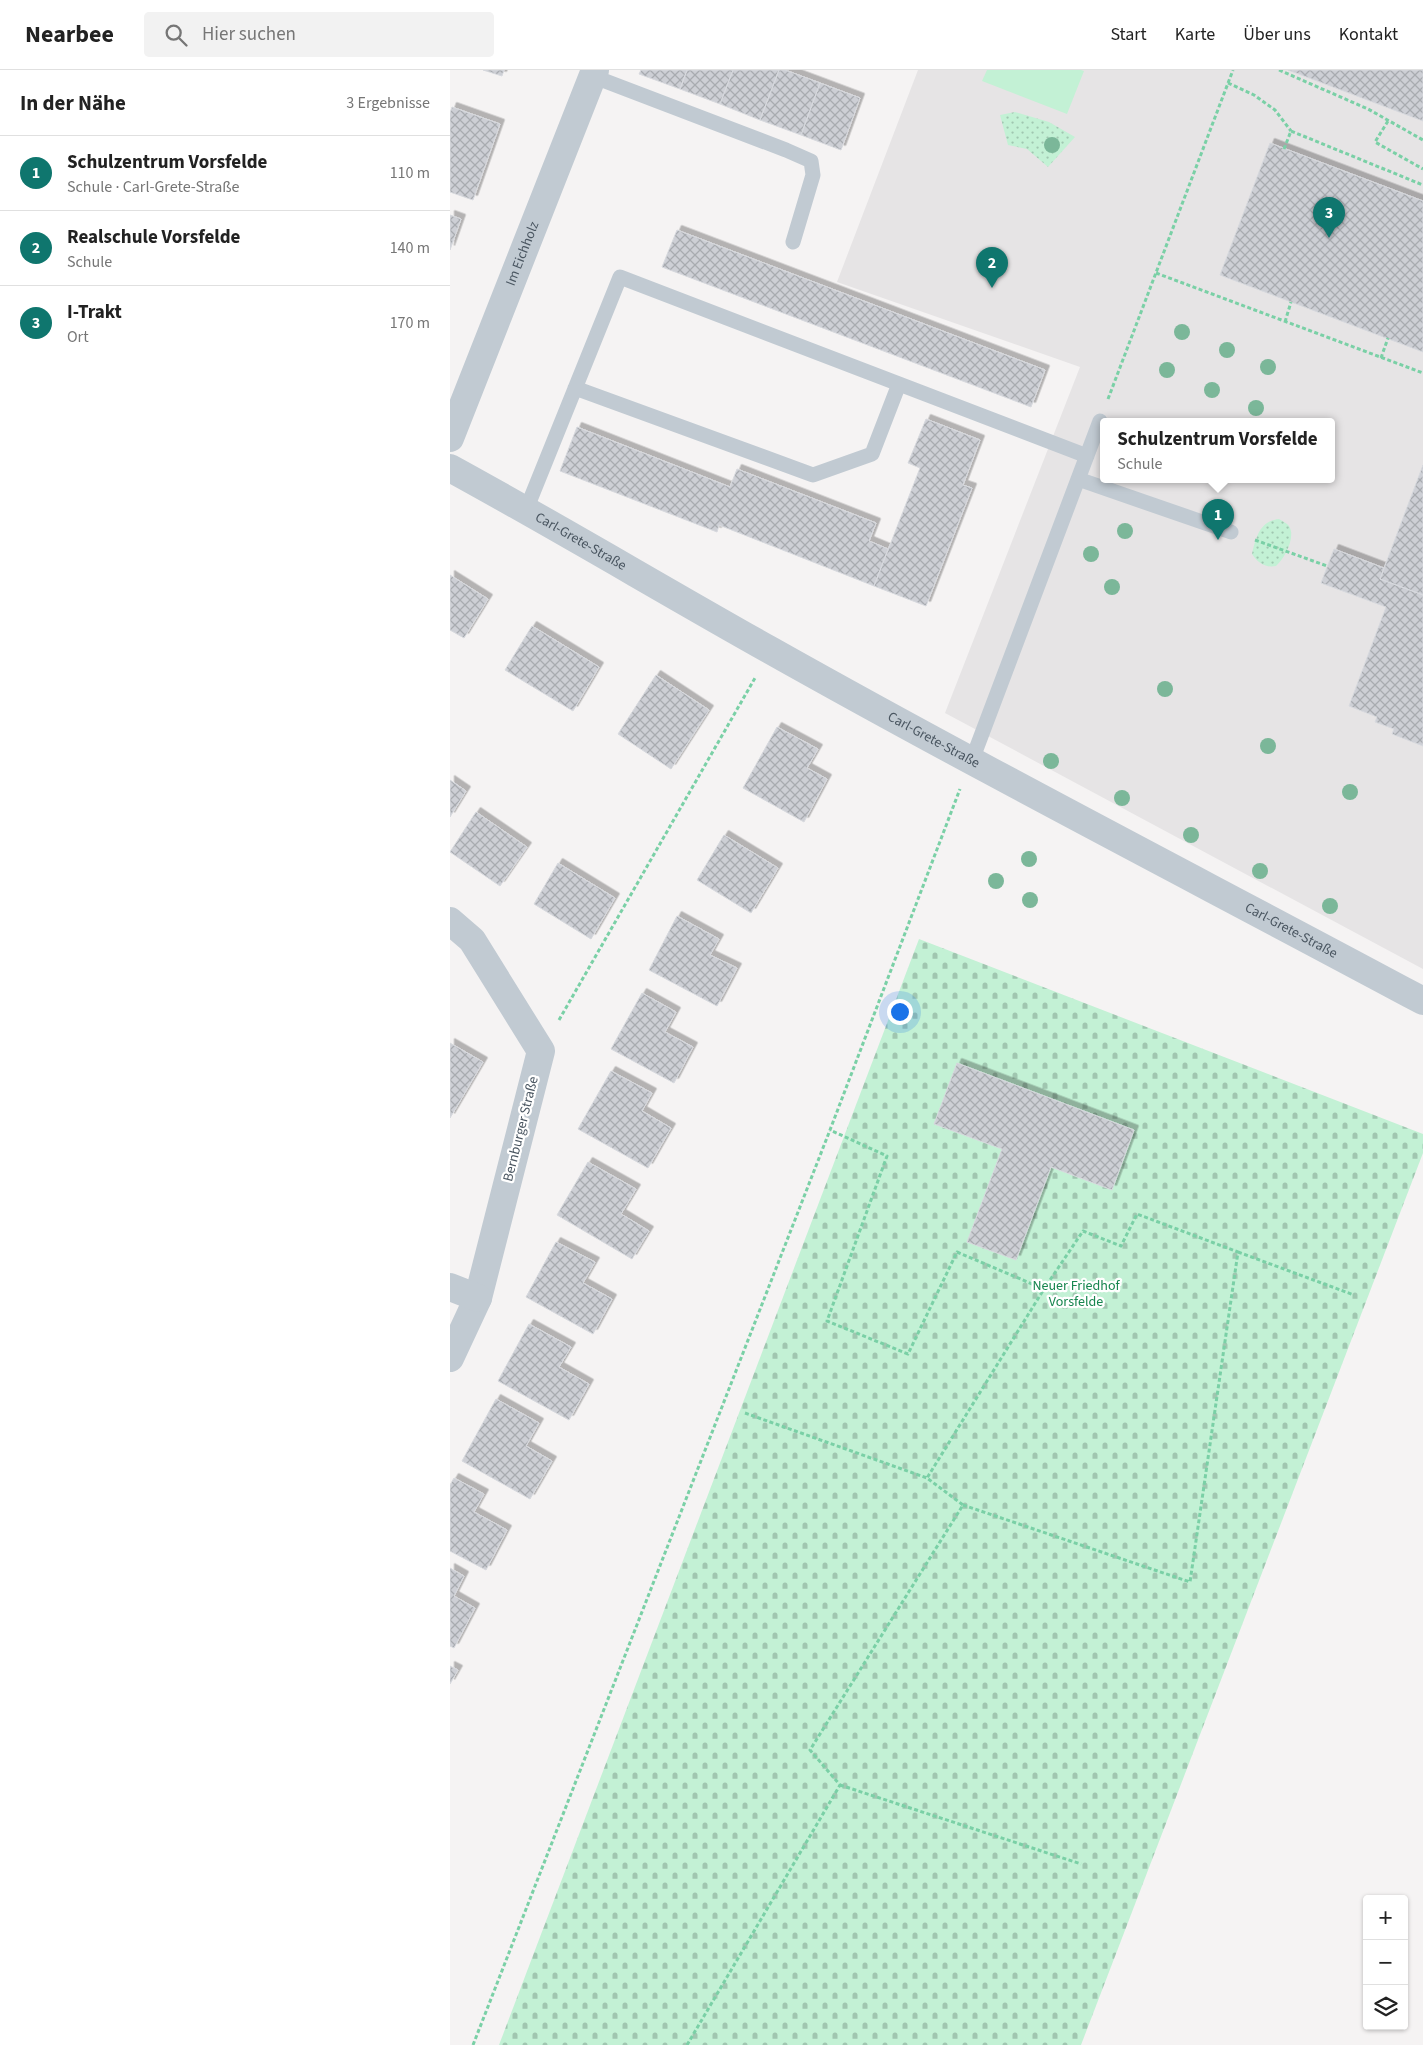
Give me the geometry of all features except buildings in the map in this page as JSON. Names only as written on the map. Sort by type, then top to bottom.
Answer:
[{"type":"street","name":"Im Eichholz","points":[[450,438],[594,73]]},
{"type":"street","name":"Carl-Grete-Straße","points":[[450,468],[771,650],[972,760],[1423,1001]]},
{"type":"street","points":[[450,921],[472,940],[541,1051]]},
{"type":"street","name":"Bernburger Straße","points":[[450,1358],[478,1298],[541,1051]]},
{"type":"street","points":[[450,1287],[478,1298]]},
{"type":"lane","points":[[594,73],[811,161],[814,175],[793,242]]},
{"type":"lane","points":[[526,510],[620,277],[1087,456]]},
{"type":"lane","points":[[575,388],[813,475],[872,454],[899,384]]},
{"type":"lane","points":[[972,760],[1100,421]]},
{"type":"lane","points":[[1078,479],[1231,532]]},
{"type":"path","points":[[1101,418],[1233,70]]},
{"type":"path","points":[[1279,70],[1368,109],[1423,140]]},
{"type":"path","points":[[1228,84],[1254,95],[1275,110],[1291,131],[1423,185]]},
{"type":"path","points":[[1388,121],[1375,142],[1423,169]]},
{"type":"path","points":[[1284,149],[1291,131]]},
{"type":"path","points":[[1156,274],[1423,373]]},
{"type":"path","points":[[1285,322],[1291,302]]},
{"type":"path","points":[[1381,358],[1388,338]]},
{"type":"path","points":[[1231,532],[1327,566]]},
{"type":"path","points":[[541,1051],[771,650]]},
{"type":"path","points":[[473,2045],[830,1130],[972,760]]},
{"type":"path","points":[[830,1130],[887,1156],[827,1321],[908,1354],[956,1252],[1044,1289]]},
{"type":"path","points":[[928,1478],[1044,1289],[1083,1232],[1120,1246],[1137,1214],[1354,1295]]},
{"type":"path","points":[[745,1413],[928,1478],[963,1505],[1190,1582],[1238,1252]]},
{"type":"path","points":[[963,1505],[810,1750],[840,1785],[1081,1864]]},
{"type":"path","points":[[687,2045],[840,1785]]},
{"type":"shaded area","points":[[918,70],[1423,70],[1423,969],[945,713],[1080,367],[837,282]]},
{"type":"green space","points":[[987,70],[1084,71],[1067,114],[982,81]]},
{"type":"green space","points":[[1015,112],[1049,122],[1075,137],[1048,167],[1027,149],[1008,145],[1000,115]]},
{"type":"green space","points":[[1279,519],[1289,526],[1291,531],[1290,541],[1286,553],[1276,566],[1265,565],[1259,562],[1252,554],[1255,542],[1263,526]]},
{"type":"green space","name":"Neuer Friedhof Vorsfelde","points":[[919,939],[1423,1134],[1423,1153],[1081,2045],[499,2045]]},
{"type":"place","name":"I-Trakt","points":[[1329,238]]},
{"type":"place","name":"Realschule Vorsfelde","points":[[992,288]]},
{"type":"place","name":"Schulzentrum Vorsfelde","points":[[1218,540]]}]
